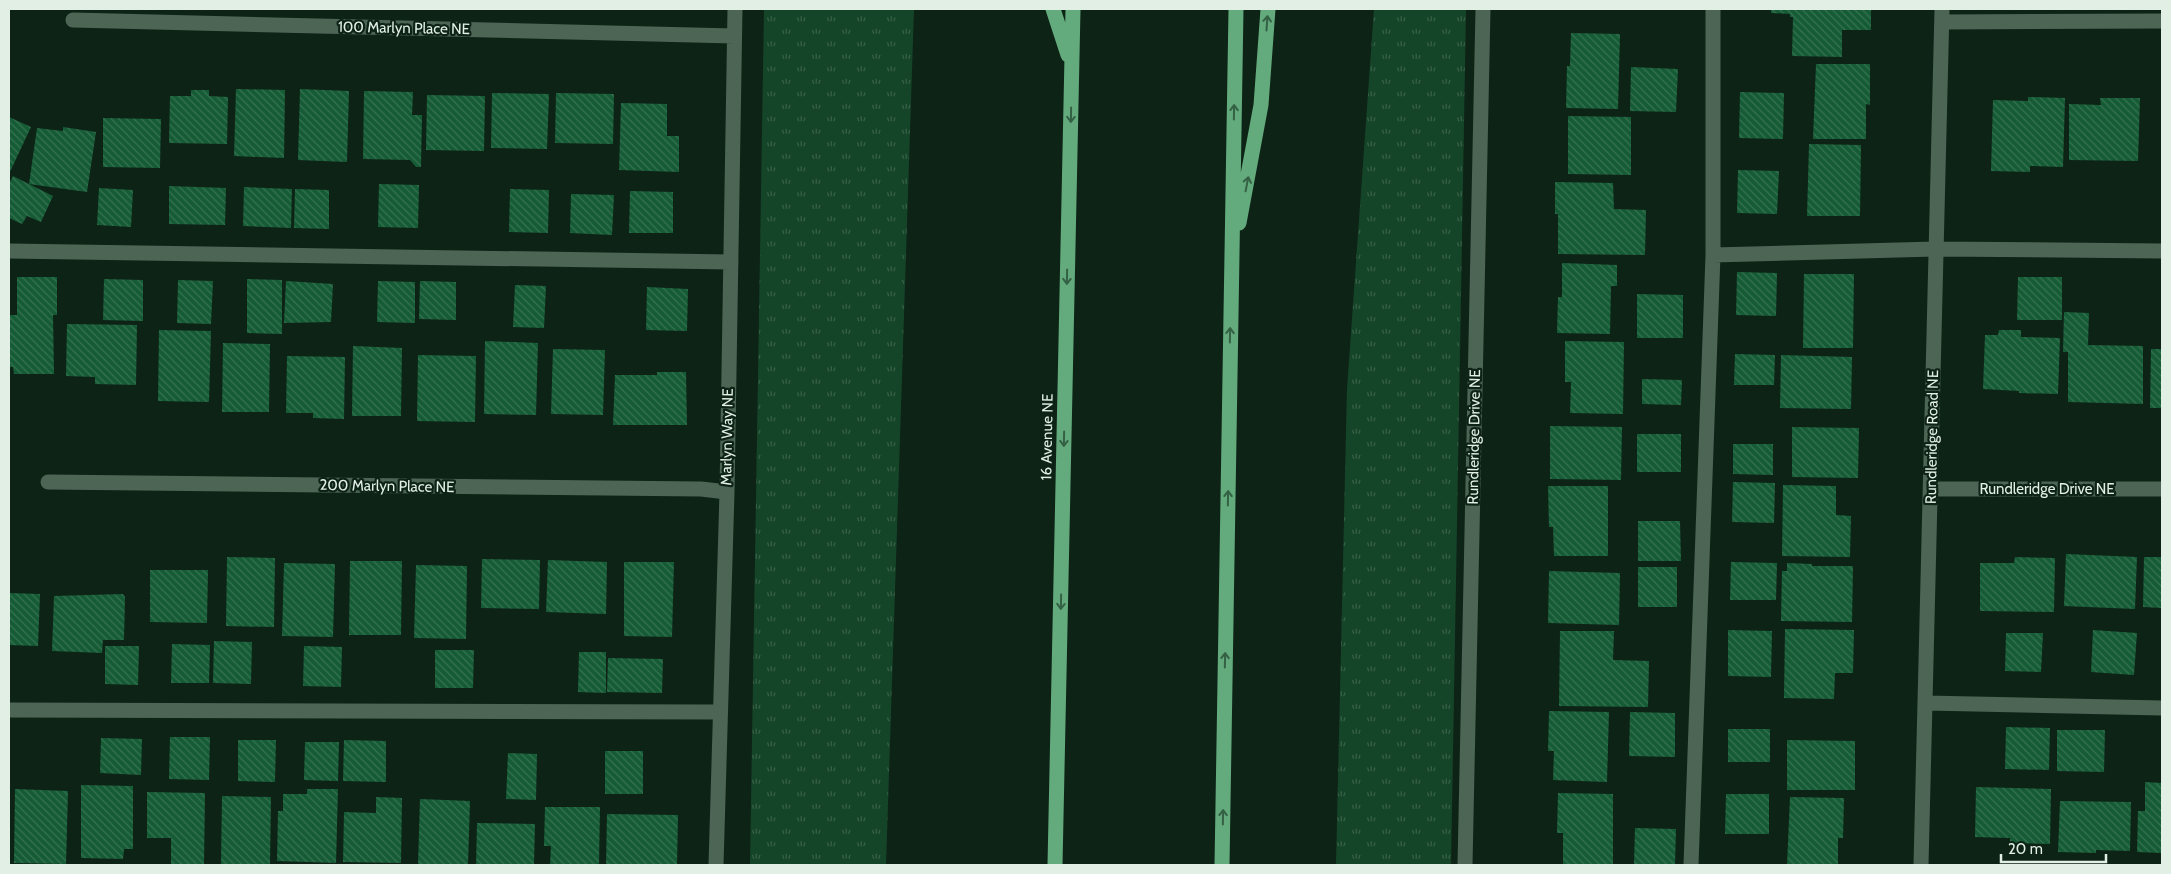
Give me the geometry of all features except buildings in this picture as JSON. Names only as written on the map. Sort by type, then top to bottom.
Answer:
[{"type":"highway","points":[[1053,9],[1072,66]]},
{"type":"highway","name":"16 Avenue NE","points":[[1055,865],[1073,9]]},
{"type":"highway","points":[[1222,865],[1236,9]]},
{"type":"highway","points":[[1231,266],[1261,105],[1268,9]]},
{"type":"street","name":"Marlyn Way NE","points":[[716,865],[726,492],[735,9]]},
{"type":"street","name":"Rundleridge Drive NE","points":[[1466,865],[1483,9]]},
{"type":"street","points":[[1691,865],[1713,255],[1713,9]]},
{"type":"street","points":[[1942,15],[2162,21]]},
{"type":"street","name":"Rundleridge Road NE","points":[[1921,865],[1932,489],[1935,249],[1942,15]]},
{"type":"street","name":"100 Marlyn Place NE","points":[[73,20],[734,36]]},
{"type":"street","points":[[1713,255],[1935,249],[2162,251]]},
{"type":"street","points":[[9,251],[730,262]]},
{"type":"street","name":"200 Marlyn Place NE","points":[[48,482],[701,489],[726,492]]},
{"type":"street","name":"Rundleridge Drive NE","points":[[1932,489],[2162,489]]},
{"type":"street","points":[[1926,703],[2162,708]]},
{"type":"street","points":[[9,710],[719,712]]},
{"type":"green space","points":[[764,9],[914,9],[886,865],[750,865]]},
{"type":"green space","points":[[1374,9],[1466,9],[1451,865],[1336,865],[1347,389]]}]
